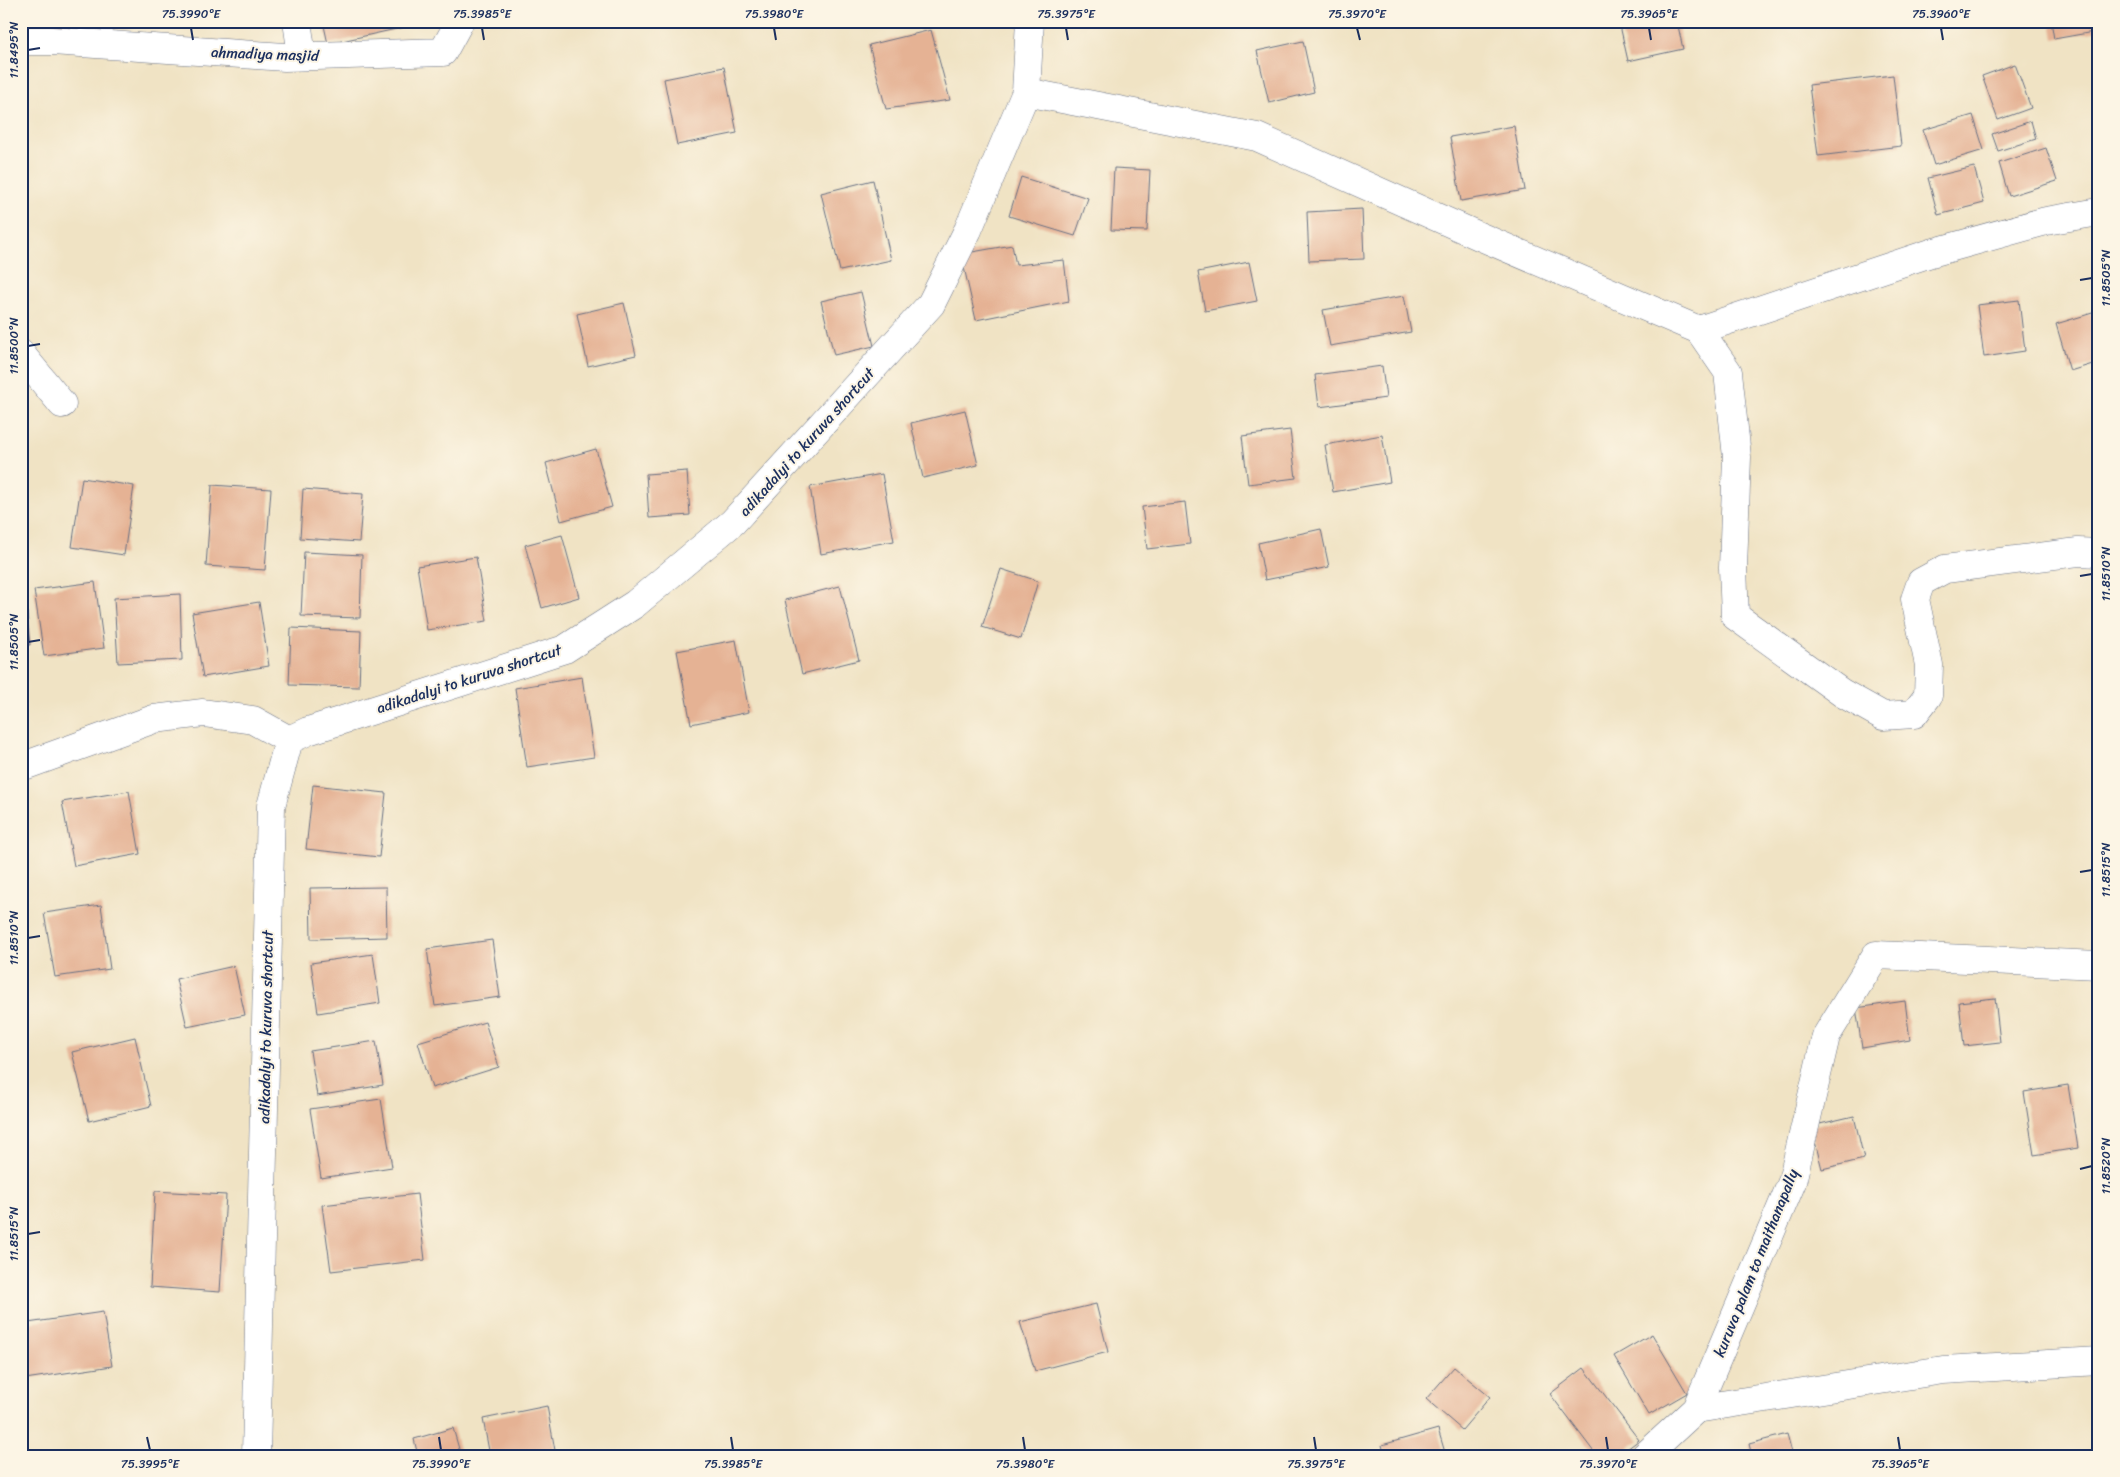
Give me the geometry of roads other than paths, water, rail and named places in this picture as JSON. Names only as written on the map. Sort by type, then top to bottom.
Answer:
[{"type":"street","points":[[296,21],[302,56]]},
{"type":"street","name":"ahmadiya masjid","points":[[22,46],[52,41],[302,56],[443,52],[460,21]]},
{"type":"street","name":"adikadalyi to kuruva shortcut","points":[[256,1456],[271,806],[289,740],[308,731],[565,649],[635,604],[733,522],[931,304],[968,230],[1026,92],[1030,21]]},
{"type":"street","points":[[1026,92],[1257,138],[1699,330],[1728,372],[1736,457],[1733,568],[1735,616],[1842,693],[1883,716],[1914,714],[1928,696],[1929,664],[1915,600],[1921,582],[1945,569],[2078,552],[2099,553]]},
{"type":"street","points":[[1699,330],[1931,253],[2046,221],[2099,212]]},
{"type":"street","points":[[21,354],[62,404]]},
{"type":"street","points":[[21,767],[154,719],[203,713],[253,720],[289,740]]},
{"type":"street","name":"kuruva palam to maithanapally","points":[[1645,1456],[1696,1409],[1792,1182],[1826,1036],[1876,955],[2099,965]]},
{"type":"street","points":[[1696,1409],[1943,1370],[2099,1361]]}]
